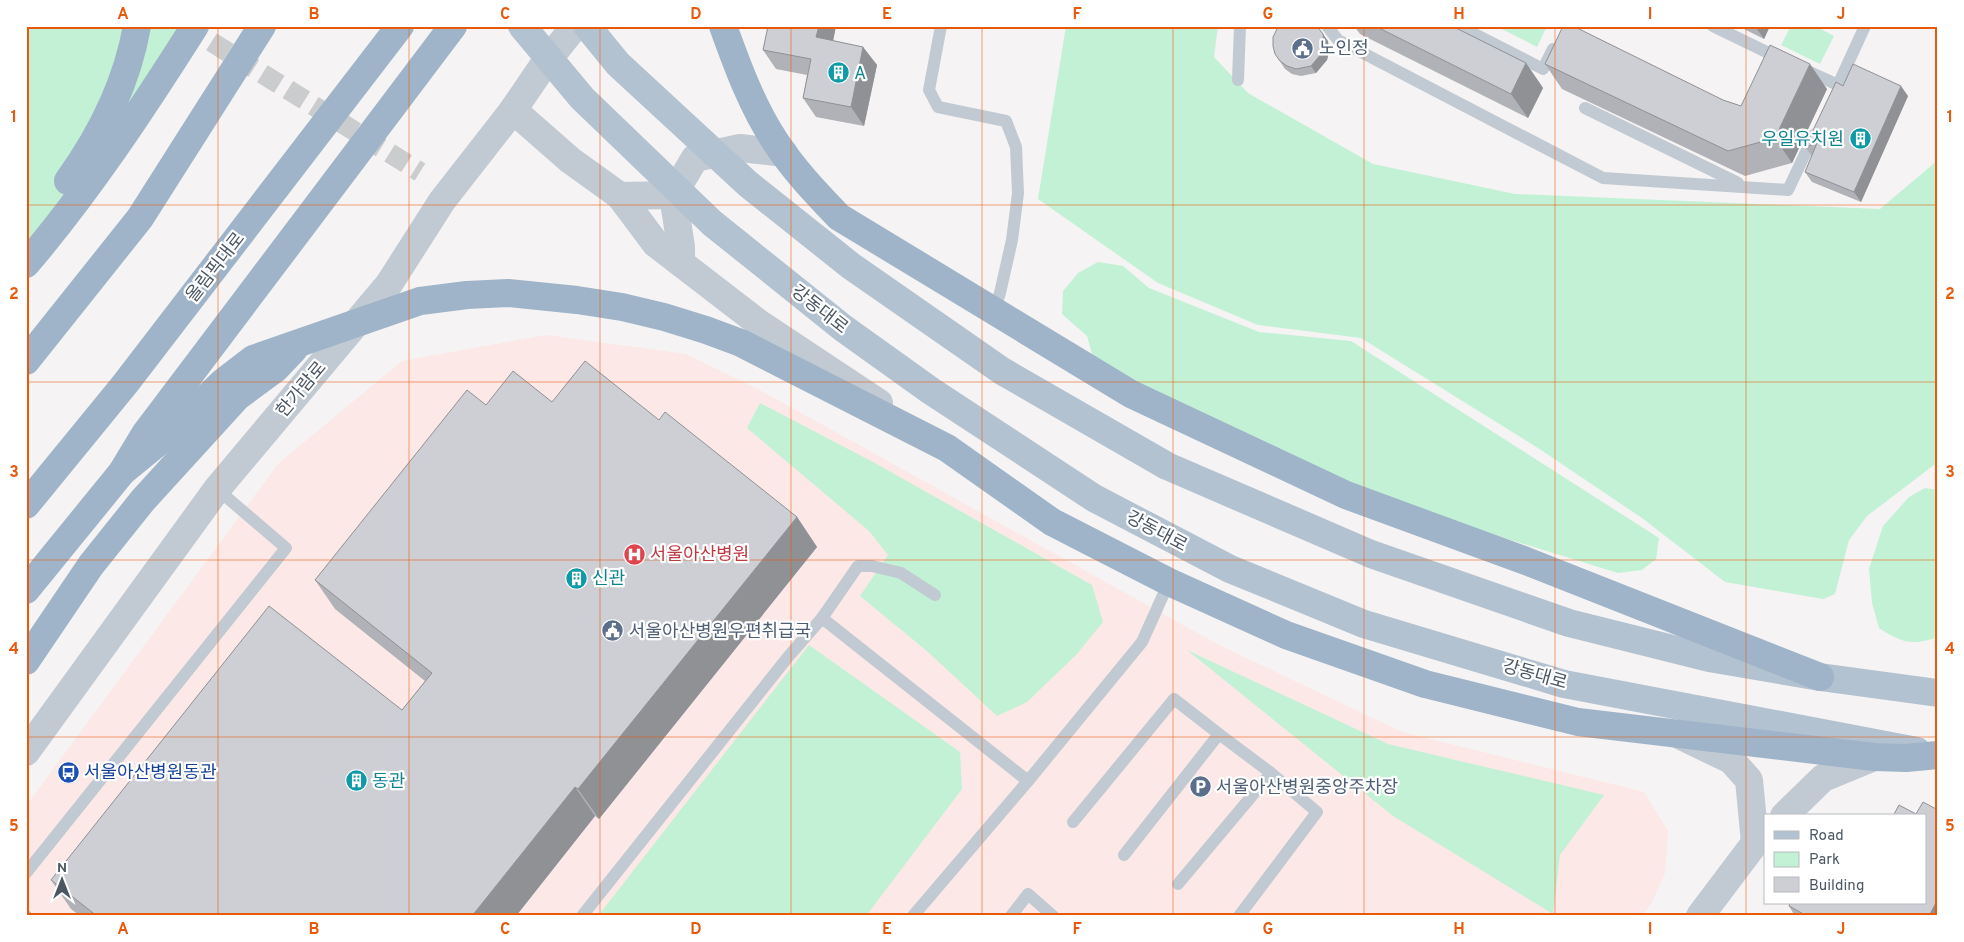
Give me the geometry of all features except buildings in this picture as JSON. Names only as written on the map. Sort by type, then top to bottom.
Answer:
[{"type":"highway","points":[[26,238],[87,155],[103,127],[114,102],[136,26]]},
{"type":"highway","points":[[26,264],[123,137],[195,26]]},
{"type":"highway","points":[[26,361],[140,218],[262,26]]},
{"type":"highway","name":"올림픽대로","points":[[26,505],[125,384],[400,26]]},
{"type":"highway","points":[[26,590],[122,472],[145,434],[453,26]]},
{"type":"highway","points":[[723,26],[735,60],[756,106],[775,140],[802,177],[839,217],[1131,394],[1346,495],[1535,565],[1820,677]]},
{"type":"highway","points":[[26,238],[123,137]]},
{"type":"highway","points":[[122,472],[171,432],[223,382],[253,359],[371,317],[420,301],[467,295],[541,295],[622,307],[664,317],[741,343],[947,448],[1052,522],[1168,582],[1286,635],[1425,684],[1578,722],[1874,757],[1906,758],[1938,755]]},
{"type":"highway","points":[[26,343],[75,299]]},
{"type":"highway","points":[[26,661],[91,565],[142,500],[237,397],[275,369],[298,344]]},
{"type":"main road","name":"강동대로","points":[[522,26],[582,98],[712,223],[843,328],[931,391],[1094,498],[1230,569],[1364,624],[1564,684],[1938,755]]},
{"type":"main road","points":[[587,26],[618,64],[748,184],[851,266],[1002,371],[1167,466],[1371,554],[1569,623],[1709,658],[1820,677],[1938,692]]},
{"type":"street","name":"한가람로","points":[[26,752],[216,489],[389,284],[442,201],[575,26]]},
{"type":"street","points":[[513,110],[570,160],[620,196],[656,244],[760,324],[947,448]]},
{"type":"street","points":[[681,263],[681,247],[673,195],[695,158],[740,148],[784,153]]},
{"type":"street","points":[[620,196],[673,195]]},
{"type":"street","points":[[1678,735],[1731,760],[1749,780],[1760,838],[1700,916]]},
{"type":"street","points":[[1786,814],[1823,778],[1874,757]]},
{"type":"lane","points":[[941,26],[929,90],[938,107],[1006,121],[1016,147],[1018,192],[1012,240],[1000,294],[994,311]]},
{"type":"lane","points":[[1238,80],[1240,26]]},
{"type":"lane","points":[[1327,26],[1338,40],[1603,178],[1788,190],[1821,120]]},
{"type":"lane","points":[[1459,26],[1543,69],[1559,36]]},
{"type":"lane","points":[[1713,26],[1771,60],[1836,90],[1865,26]]},
{"type":"lane","points":[[1585,108],[1744,186]]},
{"type":"lane","points":[[26,873],[286,548],[216,489]]},
{"type":"lane","points":[[582,916],[788,657],[822,618],[858,566],[872,566],[901,573],[935,595]]},
{"type":"lane","points":[[913,916],[1028,781],[1142,642],[1168,582]]},
{"type":"lane","points":[[822,618],[1028,781]]},
{"type":"lane","points":[[1073,822],[1174,700],[1271,773],[1317,812],[1239,916]]},
{"type":"lane","points":[[1124,855],[1219,734]]},
{"type":"lane","points":[[1178,884],[1271,773]]},
{"type":"lane","points":[[1010,916],[1028,894],[1053,916]]},
{"type":"shaded area","name":"서울아산병원","points":[[546,335],[686,354],[767,394],[1219,645],[1402,732],[1644,792],[1668,831],[1665,873],[1651,904],[1642,916],[26,916],[26,806],[278,464],[402,361]]},
{"type":"green space","points":[[26,26],[191,26],[26,254]]},
{"type":"green space","points":[[1066,26],[1218,26],[1214,57],[1248,93],[1373,164],[1515,194],[1880,209],[1938,160],[1938,462],[1867,516],[1849,540],[1835,594],[1823,599],[1725,582],[1642,518],[1538,448],[1361,338],[1258,325],[1158,283],[1038,199]]},
{"type":"green space","points":[[1496,26],[1547,26],[1537,47]]},
{"type":"green space","points":[[1791,26],[1815,26],[1834,36],[1820,64],[1781,45]]},
{"type":"green space","points":[[1098,262],[1123,266],[1149,288],[1259,332],[1351,341],[1659,538],[1656,559],[1642,570],[1618,573],[1345,489],[1094,361],[1087,336],[1062,314],[1063,291],[1078,273]]},
{"type":"green space","points":[[760,403],[873,462],[1092,585],[1103,622],[1076,655],[1027,702],[997,716],[928,652],[860,596],[888,555],[869,531],[747,428]]},
{"type":"green space","points":[[1925,488],[1938,490],[1938,637],[1914,642],[1901,640],[1879,628],[1872,603],[1869,569],[1883,526],[1909,497]]},
{"type":"green space","points":[[809,645],[960,752],[962,789],[866,916],[598,916]]},
{"type":"green space","points":[[1187,650],[1388,744],[1604,795],[1560,855],[1553,914],[1393,816]]},
{"type":"tunnel","points":[[186,26],[420,172]]},
{"type":"place","name":"노인정","points":[[1303,48]]},
{"type":"place","name":"A","points":[[838,73]]},
{"type":"place","name":"우일유치원","points":[[1860,139]]},
{"type":"place","name":"서울아산병원","points":[[634,554]]},
{"type":"place","name":"신관","points":[[576,578]]},
{"type":"place","name":"서울아산병원우편취급국","points":[[613,631]]},
{"type":"place","name":"서울아산병원동관","points":[[68,772]]},
{"type":"place","name":"동관","points":[[356,781]]},
{"type":"place","name":"서울아산병원중앙주차장","points":[[1200,787]]}]
